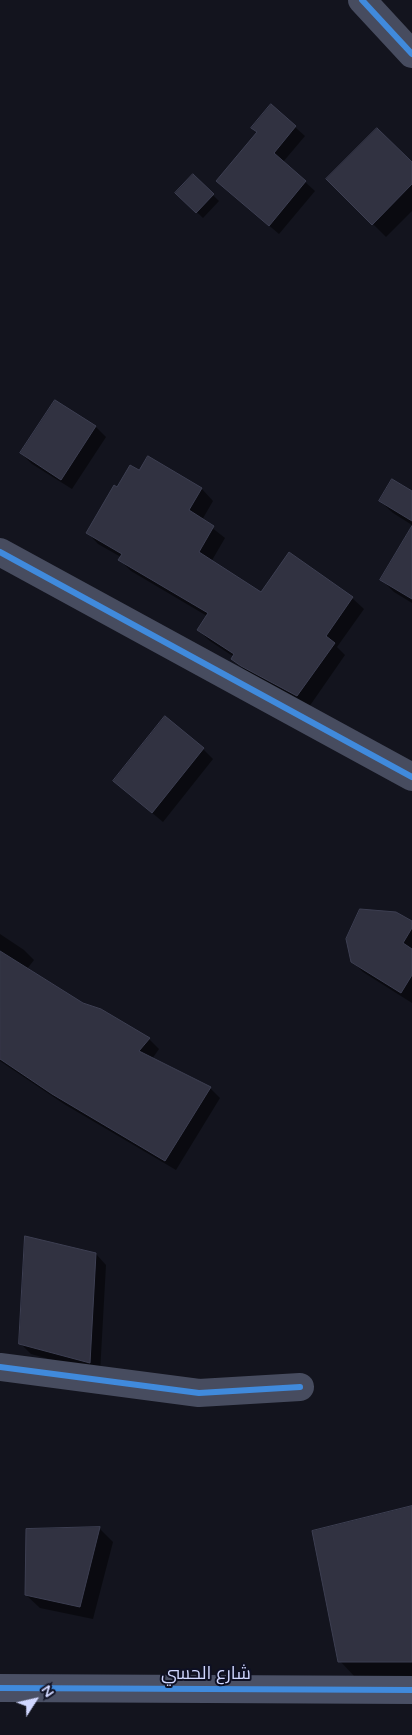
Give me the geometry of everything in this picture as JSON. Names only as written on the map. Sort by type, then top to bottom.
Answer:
[{"type":"street","points":[[362,0],[412,54]]},
{"type":"street","points":[[0,552],[412,777]]},
{"type":"street","points":[[0,1367],[199,1393],[300,1387]]},
{"type":"street","name":"شارع الحسي","points":[[0,1688],[412,1690]]},
{"type":"building","points":[[271,104],[296,126],[274,153],[306,181],[269,226],[216,181],[257,132],[251,128]]},
{"type":"building","points":[[377,128],[412,162],[412,184],[372,225],[326,179]]},
{"type":"building","points":[[193,174],[214,194],[196,213],[175,193]]},
{"type":"building","points":[[55,400],[96,426],[61,480],[20,453]]},
{"type":"building","points":[[148,456],[202,488],[189,510],[214,526],[199,552],[261,592],[289,552],[353,597],[326,636],[335,643],[297,696],[241,666],[231,659],[234,654],[197,630],[208,613],[118,560],[122,554],[86,533],[114,485],[117,487],[130,465],[139,470]]},
{"type":"building","points":[[392,479],[412,491],[412,521],[379,501]]},
{"type":"building","points":[[412,526],[412,599],[380,580]]},
{"type":"building","points":[[165,716],[204,748],[152,813],[113,781]]},
{"type":"building","points":[[360,909],[396,912],[412,921],[412,928],[403,943],[412,949],[412,975],[401,993],[351,962],[346,939]]},
{"type":"building","points":[[0,951],[83,1003],[101,1009],[150,1038],[139,1051],[211,1087],[165,1161],[52,1094],[0,1059]]},
{"type":"building","points":[[25,1236],[96,1253],[90,1363],[19,1344]]},
{"type":"building","points":[[412,1506],[412,1662],[338,1662],[312,1531]]},
{"type":"building","points":[[100,1527],[80,1607],[25,1595],[26,1529]]},
{"type":"cycle path","points":[[362,0],[412,54]]},
{"type":"cycle path","points":[[0,552],[412,777]]},
{"type":"cycle path","points":[[0,1367],[199,1393],[300,1387]]},
{"type":"cycle path","points":[[0,1688],[412,1690]]}]
